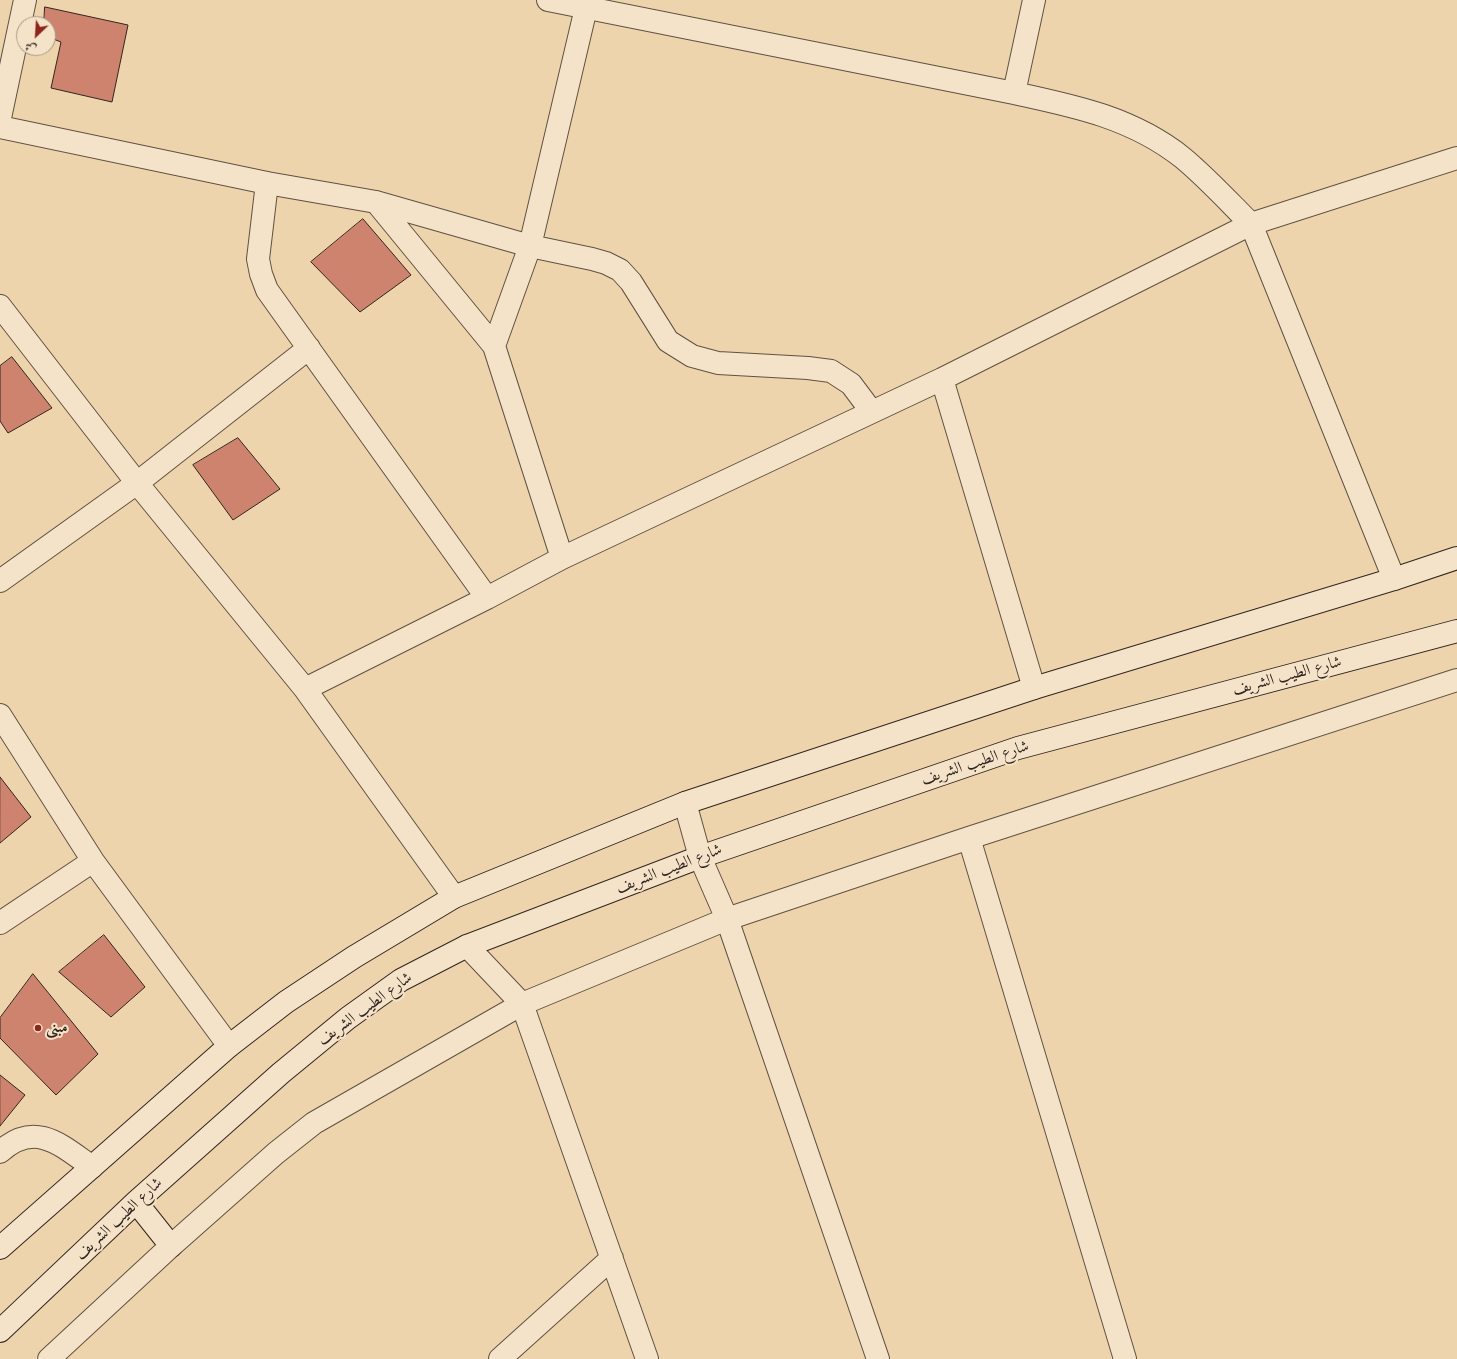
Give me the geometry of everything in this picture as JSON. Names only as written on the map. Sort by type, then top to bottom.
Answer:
[{"type":"street","points":[[0,118],[25,0]]},
{"type":"street","points":[[548,0],[1069,105],[1110,117],[1148,135],[1183,158],[1214,186],[1251,224],[1394,579]]},
{"type":"street","points":[[1014,93],[1034,0]]},
{"type":"street","points":[[494,346],[530,246],[586,8]]},
{"type":"street","points":[[0,127],[267,183],[376,202],[530,246],[592,258],[620,270],[630,282],[668,341],[692,356],[718,363],[808,368],[831,371],[851,384],[872,412]]},
{"type":"street","points":[[305,689],[487,598],[562,558],[942,379],[1251,224],[1457,158]]},
{"type":"street","points":[[267,183],[258,259],[261,274],[267,290],[487,598]]},
{"type":"street","points":[[376,202],[494,346],[562,558]]},
{"type":"street","points":[[0,306],[136,483],[305,689],[454,897]]},
{"type":"street","points":[[0,581],[136,483],[309,348]]},
{"type":"street","points":[[942,379],[1034,688]]},
{"type":"street","points":[[0,1248],[229,1046],[286,1002],[354,956],[454,897],[685,803],[1034,688],[1394,579],[1457,558]]},
{"type":"street","name":"شارع الطيب الشريف","points":[[0,1331],[136,1202],[281,1073],[348,1018],[401,980],[468,946],[700,857],[1018,748],[1457,631]]},
{"type":"street","points":[[48,1359],[171,1246],[276,1153],[314,1123],[522,1004],[727,919],[969,838],[1457,680]]},
{"type":"street","points":[[0,715],[93,861],[229,1046]]},
{"type":"street","points":[[685,803],[700,857],[727,919],[878,1359]]},
{"type":"street","points":[[969,838],[1125,1359]]},
{"type":"street","points":[[0,923],[93,861]]},
{"type":"street","points":[[468,946],[522,1004],[647,1359]]},
{"type":"street","points":[[0,1152],[9,1144],[25,1137],[43,1137],[56,1142],[92,1166]]},
{"type":"street","points":[[136,1202],[171,1246]]},
{"type":"street","points":[[500,1359],[612,1258]]},
{"type":"building","points":[[45,7],[128,25],[112,102],[51,88],[61,42],[56,40],[56,16],[44,16]]},
{"type":"building","points":[[363,219],[411,275],[360,312],[311,262]]},
{"type":"building","points":[[12,357],[52,408],[8,433],[0,421],[0,366]]},
{"type":"building","points":[[238,438],[280,489],[233,520],[193,465]]},
{"type":"building","points":[[0,777],[31,817],[0,843]]},
{"type":"building","name":"مبنى","points":[[104,935],[145,987],[111,1017],[59,972]]},
{"type":"building","name":"مبنى","points":[[33,974],[98,1054],[56,1095],[0,1038],[0,1018]]},
{"type":"building","points":[[0,1075],[25,1095],[0,1126]]},
{"type":"place","name":"مبنى","points":[[38,1028]]}]
